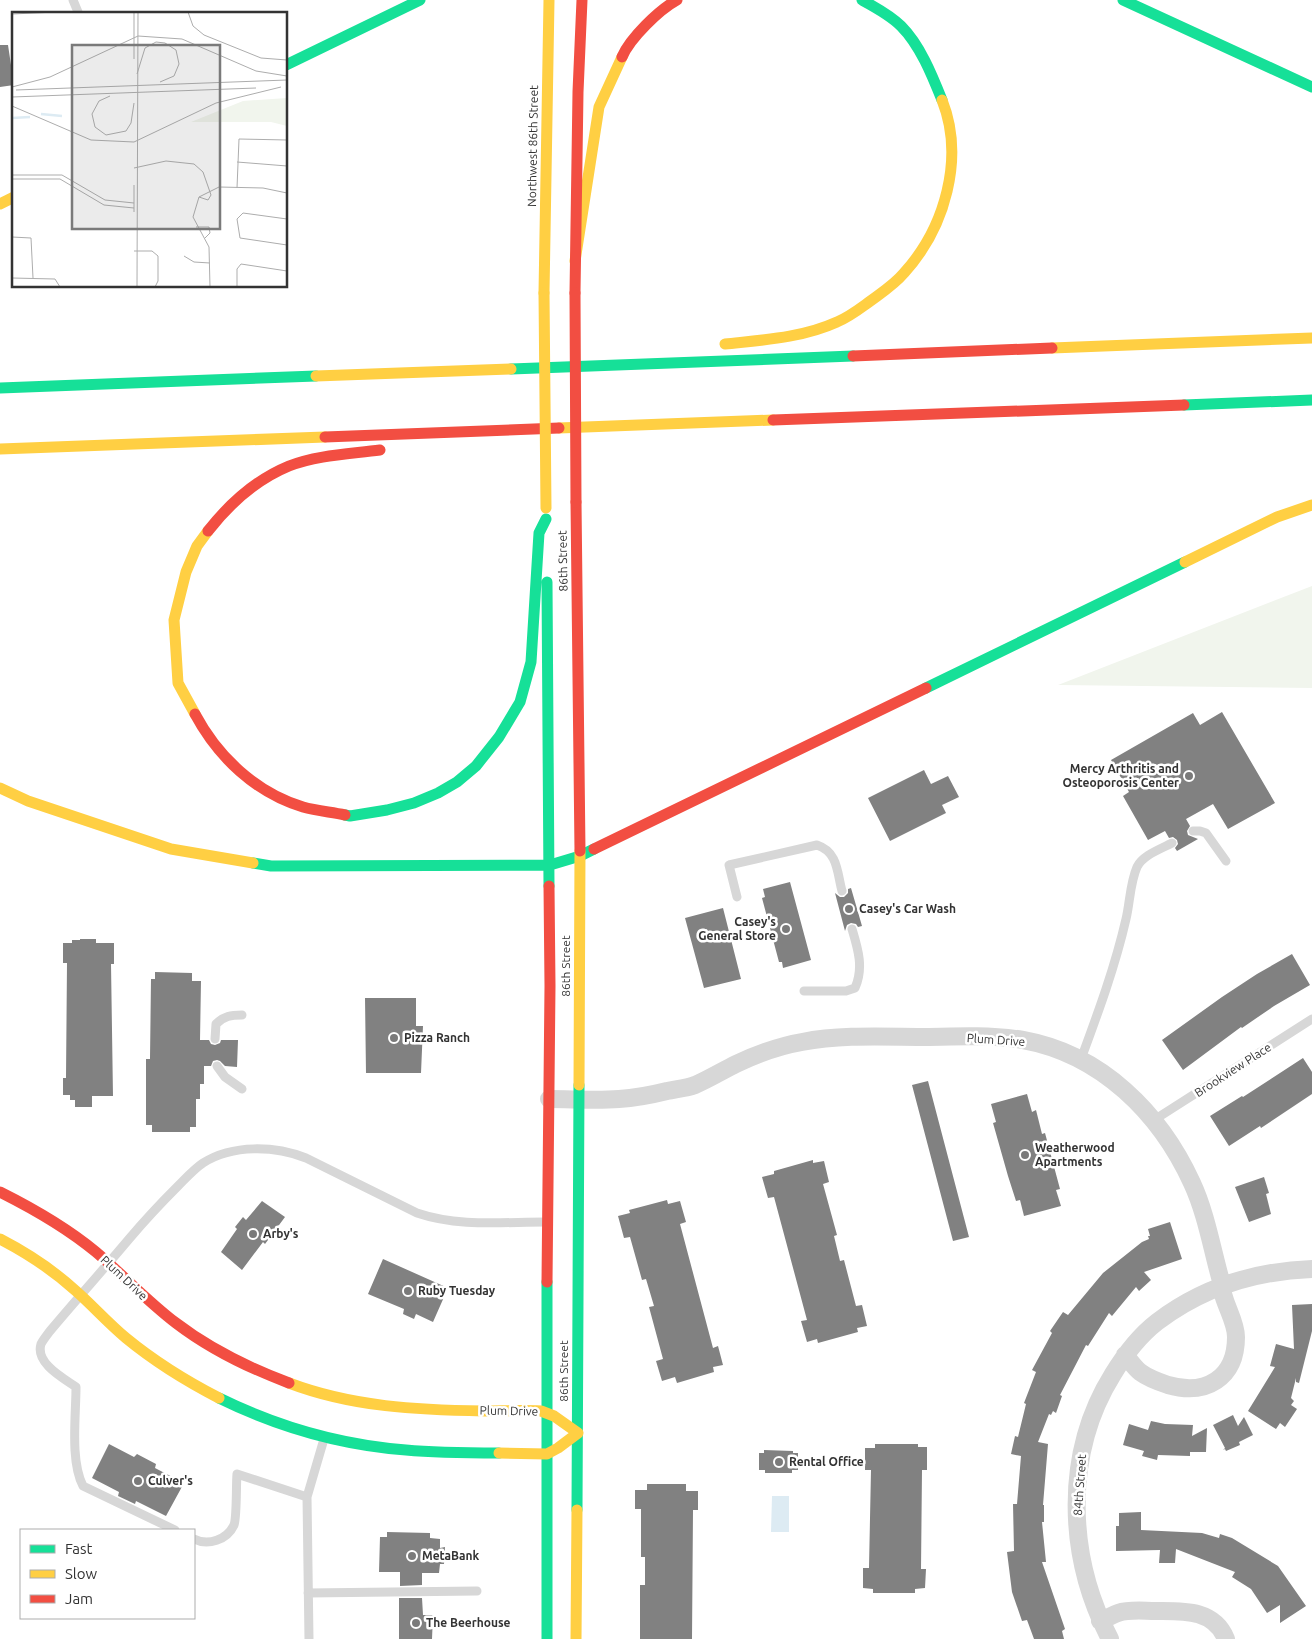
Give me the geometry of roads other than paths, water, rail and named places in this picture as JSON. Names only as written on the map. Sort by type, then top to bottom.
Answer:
[{"type":"main road","points":[[288,64],[420,0]]},
{"type":"main road","name":"Northwest 86th Street","points":[[544,293],[548,0]]},
{"type":"main road","points":[[574,261],[582,0]]},
{"type":"main road","points":[[574,261],[599,107],[624,52],[665,7],[677,0]]},
{"type":"main road","points":[[711,346],[813,331],[850,316],[904,275],[923,250],[937,223],[949,176],[950,148],[948,122],[935,84],[919,51],[900,25],[862,0]]},
{"type":"main road","points":[[1123,0],[1312,87]]},
{"type":"main road","points":[[0,204],[12,199]]},
{"type":"main road","name":"86th Street","points":[[574,261],[580,856],[576,1639]]},
{"type":"main road","name":"86th Street","points":[[544,293],[550,865],[546,1412],[548,1454],[547,1639]]},
{"type":"main road","points":[[0,388],[1312,338]]},
{"type":"main road","points":[[539,367],[658,352]]},
{"type":"main road","points":[[0,448],[1312,400]]},
{"type":"main road","points":[[457,444],[565,435],[644,424]]},
{"type":"main road","points":[[392,449],[351,453],[289,466],[261,481],[235,499],[197,546],[186,572],[174,620],[178,683],[204,729],[232,764],[261,788],[303,808],[350,816],[387,810],[414,803],[438,793],[457,782],[476,766],[499,737],[520,702],[531,662],[539,533],[546,514]]},
{"type":"main road","points":[[0,788],[28,802],[171,849],[271,866],[550,865],[580,856],[1277,517],[1312,506]]},
{"type":"main road","name":"Plum Drive","points":[[0,1192],[27,1205],[63,1228],[108,1264],[153,1305],[188,1332],[259,1372],[292,1385],[334,1397],[377,1406],[419,1410],[546,1412],[578,1433]]},
{"type":"main road","points":[[0,1239],[39,1262],[80,1295],[126,1338],[164,1366],[204,1391],[242,1410],[279,1425],[324,1438],[371,1447],[417,1452],[548,1454],[578,1433]]},
{"type":"street","name":"Plum Drive","points":[[549,1099],[627,1098],[694,1085],[775,1048],[832,1038],[936,1036],[1024,1040],[1066,1052],[1104,1073],[1132,1096],[1154,1120],[1166,1136],[1192,1183],[1201,1208],[1221,1286]]},
{"type":"street","points":[[1124,1356],[1141,1373],[1168,1385],[1196,1388],[1206,1387],[1217,1382],[1230,1367],[1235,1352],[1236,1334],[1221,1286],[1253,1275],[1312,1269]]},
{"type":"street","name":"84th Street","points":[[1110,1639],[1100,1622],[1089,1591],[1082,1563],[1077,1515],[1078,1476],[1090,1420],[1101,1393],[1124,1356],[1156,1323],[1191,1299],[1221,1286]]},
{"type":"street","points":[[1100,1622],[1116,1614],[1128,1611],[1194,1612],[1207,1617],[1215,1623],[1226,1639]]},
{"type":"lane","points":[[73,0],[78,12]]},
{"type":"lane","points":[[1193,831],[1206,833],[1226,861]]},
{"type":"lane","points":[[1081,1059],[1106,990],[1126,919],[1137,867],[1143,859],[1172,843]]},
{"type":"lane","points":[[737,897],[729,865],[817,845],[829,851],[833,856],[842,891]]},
{"type":"lane","points":[[804,991],[846,991],[855,988],[859,979],[859,951],[852,929]]},
{"type":"lane","points":[[830,984],[846,991]]},
{"type":"lane","points":[[216,1040],[216,1024],[222,1018],[229,1015],[242,1015]]},
{"type":"lane","name":"Brookview Place","points":[[1154,1120],[1312,1019]]},
{"type":"lane","points":[[216,1066],[225,1077],[242,1090]]},
{"type":"lane","points":[[173,1529],[83,1486],[78,1478],[75,1464],[76,1387],[44,1363],[41,1345],[50,1331],[80,1295],[153,1211],[191,1172],[219,1156],[258,1149],[290,1152],[306,1158],[417,1213],[433,1218],[476,1222],[548,1222]]},
{"type":"lane","points":[[309,1639],[307,1497],[324,1438]]},
{"type":"lane","points":[[195,1540],[200,1542],[215,1542],[228,1533],[234,1524],[237,1474],[307,1497]]},
{"type":"lane","points":[[308,1593],[476,1591]]},
{"type":"place","name":"Mercy Arthritis and Osteoporosis Center","points":[[1189,776]]},
{"type":"place","name":"Casey's Car Wash","points":[[849,909]]},
{"type":"place","name":"Casey's General Store","points":[[786,929]]},
{"type":"place","name":"Pizza Ranch","points":[[394,1038]]},
{"type":"place","name":"Weatherwood Apartments","points":[[1025,1155]]},
{"type":"place","name":"Arby's","points":[[253,1234]]},
{"type":"place","name":"Ruby Tuesday","points":[[408,1291]]},
{"type":"place","name":"Rental Office","points":[[779,1462]]},
{"type":"place","name":"Culver's","points":[[138,1481]]},
{"type":"place","name":"MetaBank","points":[[412,1556]]},
{"type":"place","name":"The Beerhouse","points":[[416,1623]]}]
